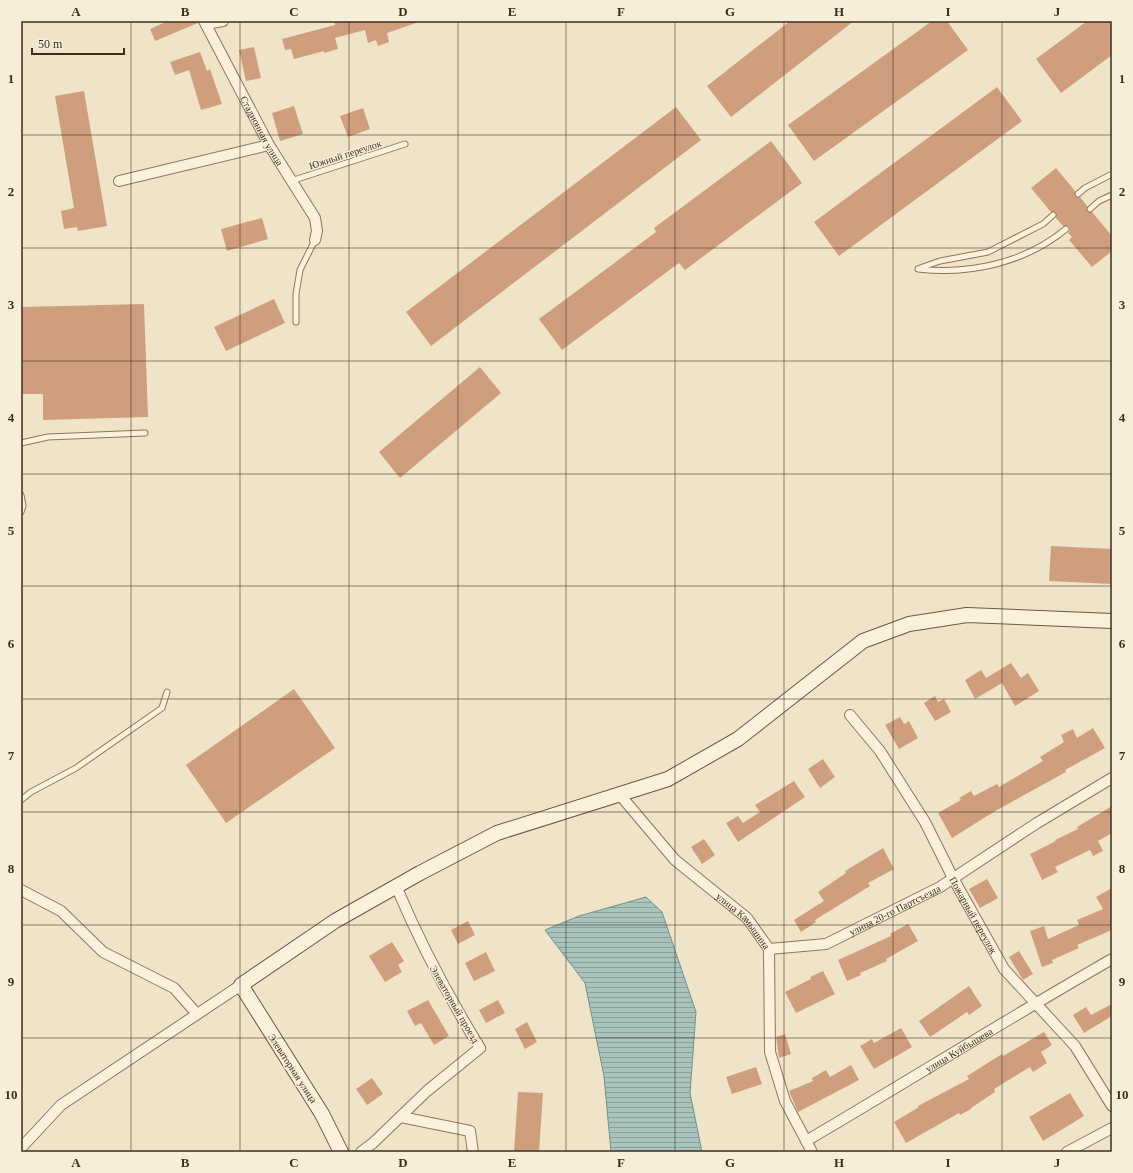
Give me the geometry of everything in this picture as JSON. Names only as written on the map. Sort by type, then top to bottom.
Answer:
[{"type":"street","points":[[205,23],[222,21]]},
{"type":"street","name":"Стадионная улица","points":[[205,23],[268,145],[314,218],[317,231],[315,240]]},
{"type":"street","points":[[119,181],[268,145]]},
{"type":"street","points":[[23,1145],[61,1105],[335,921],[396,886],[496,834],[668,779],[738,739],[863,641],[909,624],[967,616],[1112,621]]},
{"type":"street","name":"Пожарный переулок","points":[[850,715],[880,751],[925,822],[953,878],[1004,969],[1075,1046],[1112,1106]]},
{"type":"street","name":"улица 20-го Партсъезда","points":[[769,949],[826,944],[940,887],[1036,823],[1112,778]]},
{"type":"street","name":"улица Камышина","points":[[620,795],[675,860],[747,918],[769,949],[770,1052],[785,1101],[812,1152]]},
{"type":"street","name":"Элеваторный проезд","points":[[361,1152],[373,1143],[427,1092],[480,1048],[447,993],[412,924],[396,886]]},
{"type":"street","points":[[21,890],[61,910],[103,952],[174,988],[197,1014]]},
{"type":"street","name":"улица Куйбышева","points":[[806,1141],[948,1057],[1034,1003],[1112,958]]},
{"type":"street","name":"Элеваторная улица","points":[[241,985],[322,1114],[341,1152]]},
{"type":"street","points":[[401,1116],[470,1131],[473,1152]]},
{"type":"street","points":[[1067,1152],[1112,1128]]},
{"type":"lane","name":"Южный переулок","points":[[291,180],[405,144]]},
{"type":"lane","points":[[1078,194],[1085,188],[1112,174]]},
{"type":"lane","points":[[1090,209],[1099,201],[1112,195]]},
{"type":"lane","points":[[1054,215],[1043,224],[988,252],[940,262],[918,269],[950,270],[996,265],[1016,259],[1054,239],[1066,229]]},
{"type":"lane","points":[[296,322],[296,294],[300,270],[315,240]]},
{"type":"lane","points":[[21,443],[48,436],[145,433]]},
{"type":"lane","points":[[21,495],[23,506],[21,512]]},
{"type":"lane","points":[[21,800],[31,792],[76,768],[162,708],[167,692]]},
{"type":"water","points":[[646,897],[662,912],[696,1012],[690,1093],[702,1152],[611,1152],[604,1076],[585,983],[545,930],[579,916]]},
{"type":"building","points":[[168,21],[198,21],[198,23],[155,41],[150,29]]},
{"type":"building","points":[[334,21],[416,21],[416,23],[387,33],[389,42],[378,46],[376,40],[368,43],[365,30],[335,38],[338,49],[324,53],[324,51],[294,59],[291,49],[285,50],[282,39],[335,25]]},
{"type":"building","points":[[790,21],[854,21],[731,117],[707,86]]},
{"type":"building","points":[[932,21],[947,21],[968,50],[814,161],[788,125]]},
{"type":"building","points":[[1087,21],[1112,21],[1112,55],[1061,93],[1036,59]]},
{"type":"building","points":[[254,47],[261,78],[246,81],[239,50]]},
{"type":"building","points":[[200,52],[207,71],[210,69],[222,104],[201,110],[189,70],[175,75],[170,62]]},
{"type":"building","points":[[997,87],[1022,121],[839,256],[814,222]]},
{"type":"building","points":[[84,91],[107,226],[78,231],[77,227],[64,229],[61,211],[74,208],[55,96]]},
{"type":"building","points":[[294,106],[303,134],[280,141],[272,113]]},
{"type":"building","points":[[676,107],[701,140],[431,346],[406,312]]},
{"type":"building","points":[[363,108],[370,129],[348,137],[340,116]]},
{"type":"building","points":[[771,141],[802,183],[685,270],[679,263],[562,350],[539,319],[656,232],[654,228]]},
{"type":"building","points":[[1056,168],[1075,191],[1075,196],[1080,197],[1087,206],[1087,211],[1092,212],[1112,236],[1112,251],[1092,267],[1069,240],[1072,237],[1068,233],[1070,230],[1069,226],[1063,226],[1056,218],[1056,213],[1051,212],[1031,188]]},
{"type":"building","points":[[262,218],[268,239],[227,251],[221,229]]},
{"type":"building","points":[[274,299],[285,323],[226,351],[214,327]]},
{"type":"building","points":[[144,304],[148,417],[43,420],[43,394],[21,394],[21,307]]},
{"type":"building","points":[[480,367],[501,393],[400,478],[379,452]]},
{"type":"building","points":[[1051,546],[1112,549],[1112,584],[1049,581]]},
{"type":"building","points":[[1011,663],[1021,678],[1028,673],[1039,691],[1015,706],[1002,683],[975,699],[965,680],[981,670],[986,678]]},
{"type":"building","points":[[294,689],[335,748],[226,823],[186,765]]},
{"type":"building","points":[[935,696],[938,702],[944,699],[951,712],[935,721],[924,703]]},
{"type":"building","points":[[900,717],[904,724],[909,721],[918,738],[899,749],[885,725]]},
{"type":"building","points":[[1093,728],[1105,748],[1065,770],[1066,772],[997,810],[952,838],[938,813],[961,800],[959,798],[971,791],[974,796],[997,784],[999,787],[1043,761],[1040,757],[1064,742],[1061,735],[1073,729],[1077,738]]},
{"type":"building","points":[[823,759],[835,777],[820,788],[808,769]]},
{"type":"building","points":[[794,781],[805,797],[738,842],[726,823],[738,816],[743,823],[760,812],[755,805]]},
{"type":"building","points":[[1112,806],[1112,833],[1098,841],[1103,851],[1093,856],[1090,850],[1055,867],[1058,872],[1042,880],[1030,854],[1078,829],[1077,827]]},
{"type":"building","points":[[704,839],[715,855],[702,864],[691,847]]},
{"type":"building","points":[[883,848],[894,869],[868,883],[870,886],[815,920],[816,922],[801,932],[794,920],[824,901],[818,892],[846,873],[845,871]]},
{"type":"building","points":[[987,879],[998,898],[980,908],[969,889]]},
{"type":"building","points":[[1112,888],[1112,930],[1077,945],[1079,948],[1052,960],[1053,963],[1042,967],[1030,931],[1044,926],[1048,939],[1079,925],[1077,920],[1103,909],[1096,897]]},
{"type":"building","points":[[468,921],[475,935],[458,944],[451,930]]},
{"type":"building","points":[[908,924],[918,941],[886,959],[887,961],[860,973],[861,975],[847,981],[838,960],[891,936],[890,934]]},
{"type":"building","points":[[392,942],[404,961],[398,965],[402,972],[385,982],[369,956]]},
{"type":"building","points":[[1019,951],[1033,974],[1023,980],[1009,957]]},
{"type":"building","points":[[486,952],[495,971],[474,981],[465,963]]},
{"type":"building","points":[[823,971],[835,994],[796,1013],[785,992]]},
{"type":"building","points":[[969,986],[982,1006],[969,1015],[967,1012],[930,1037],[919,1021]]},
{"type":"building","points":[[428,1000],[449,1036],[434,1045],[421,1023],[415,1026],[407,1011]]},
{"type":"building","points":[[498,1000],[505,1013],[486,1023],[479,1010]]},
{"type":"building","points":[[1112,1004],[1112,1016],[1084,1033],[1073,1015],[1086,1007],[1091,1015]]},
{"type":"building","points":[[527,1022],[537,1042],[525,1049],[515,1029]]},
{"type":"building","points":[[901,1028],[912,1047],[874,1069],[860,1046],[872,1039],[874,1043]]},
{"type":"building","points":[[1044,1032],[1052,1045],[1041,1052],[1047,1063],[1033,1072],[1030,1067],[994,1089],[995,1092],[971,1109],[960,1115],[959,1113],[906,1143],[894,1122],[919,1107],[918,1106],[969,1079],[967,1076],[1002,1054],[1003,1056]]},
{"type":"building","points":[[785,1034],[791,1054],[779,1058],[776,1037]]},
{"type":"building","points":[[851,1065],[859,1080],[798,1112],[789,1091],[813,1081],[812,1078],[826,1070],[830,1077]]},
{"type":"building","points":[[756,1067],[762,1084],[732,1094],[726,1077]]},
{"type":"building","points":[[372,1078],[383,1094],[367,1105],[356,1089]]},
{"type":"building","points":[[518,1092],[543,1093],[539,1152],[514,1152]]},
{"type":"building","points":[[1070,1093],[1084,1116],[1043,1141],[1029,1117]]}]
